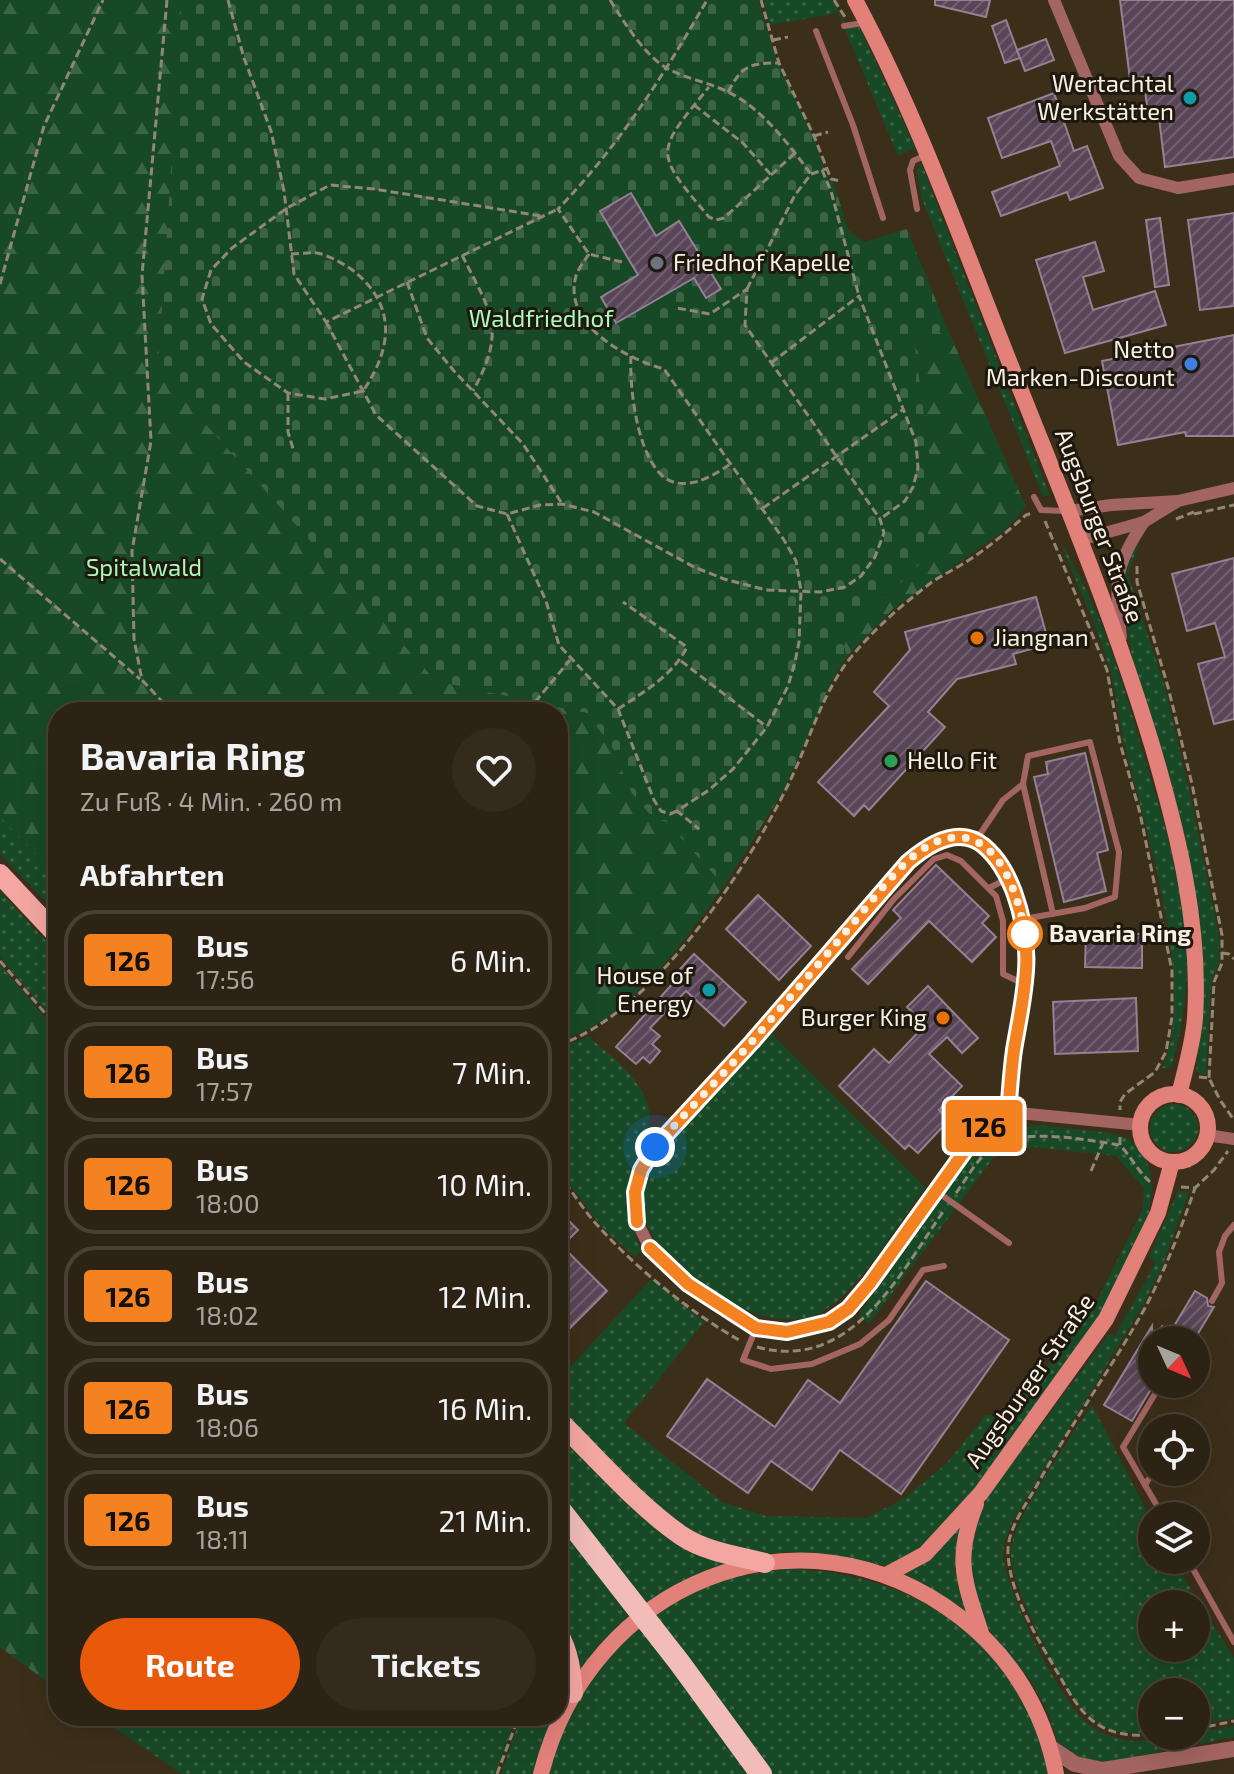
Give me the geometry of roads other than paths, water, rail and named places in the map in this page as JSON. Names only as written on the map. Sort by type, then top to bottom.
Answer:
[{"type":"highway","points":[[568,1520],[679,1662],[761,1774]]},
{"type":"main road","name":"Augsburger Straße","points":[[855,0],[853,25],[904,98],[920,158],[1069,511],[1124,656],[1168,800],[1189,896],[1195,966],[1195,1020],[1179,1095]]},
{"type":"main road","points":[[0,874],[48,925]]},
{"type":"main road","points":[[1179,1095],[1192,1099],[1202,1109],[1207,1121],[1207,1135],[1195,1155],[1172,1162],[1148,1150],[1142,1138],[1141,1125],[1143,1116],[1154,1102],[1161,1097],[1179,1095]]},
{"type":"main road","name":"Augsburger Straße","points":[[886,1575],[925,1554],[981,1493],[1106,1319],[1141,1251],[1167,1185],[1172,1162]]},
{"type":"main road","points":[[568,1430],[683,1536],[711,1550],[765,1563],[823,1562],[886,1575],[947,1607],[981,1633],[1024,1686],[1051,1748],[1056,1774]]},
{"type":"main road","name":"Augsburger Straße","points":[[981,1493],[967,1528],[962,1552],[964,1578],[981,1633]]},
{"type":"main road","points":[[568,1704],[600,1653],[664,1599],[690,1584],[765,1563]]},
{"type":"main road","points":[[568,1657],[573,1693]]},
{"type":"main road","points":[[541,1774],[558,1726]]},
{"type":"street","points":[[1054,0],[1119,156],[1139,178],[1178,188],[1234,179]]},
{"type":"street","points":[[1069,511],[1178,501],[1234,488]]},
{"type":"street","points":[[1080,540],[1144,522],[1178,501]]},
{"type":"street","points":[[1124,656],[1117,576],[1126,547],[1144,522]]},
{"type":"street","points":[[1008,1112],[1026,985],[1024,919],[1009,878],[994,855],[976,840],[962,837],[942,839],[927,846],[908,862],[752,1042],[655,1147],[641,1170],[635,1192],[637,1222],[650,1248],[688,1284],[756,1328],[787,1332],[811,1328],[829,1322],[848,1309],[982,1127],[1008,1112],[1141,1125]]},
{"type":"street","points":[[1207,1135],[1232,1139]]},
{"type":"street","points":[[1051,1748],[1075,1764],[1103,1770],[1234,1749]]},
{"type":"street","points":[[1146,1774],[1174,1760]]},
{"type":"lane","points":[[816,31],[836,76],[883,218]]},
{"type":"lane","points":[[901,164],[920,158]]},
{"type":"lane","points":[[917,209],[910,170],[920,158]]},
{"type":"lane","points":[[1034,497],[1041,510],[1069,511]]},
{"type":"lane","points":[[1024,919],[1053,914],[1085,908],[1115,897],[1119,852],[1090,742],[1028,756],[1023,784],[1053,914]]},
{"type":"lane","points":[[976,840],[1003,800],[1023,784]]},
{"type":"lane","points":[[848,957],[894,899],[934,859],[947,855],[961,861],[996,896],[1003,921],[1003,974],[1026,985]]},
{"type":"lane","points":[[989,888],[1009,878]]},
{"type":"lane","points":[[936,1191],[1009,1243]]},
{"type":"lane","points":[[1212,1301],[1222,1283],[1219,1252],[1225,1236],[1234,1225]]},
{"type":"lane","points":[[756,1328],[743,1360],[771,1369],[812,1364],[860,1344],[889,1320],[923,1270],[944,1266]]},
{"type":"lane","points":[[1138,1422],[1123,1447],[1138,1473]]},
{"type":"lane","points":[[1195,1574],[1234,1642]]},
{"type":"lane","points":[[1197,1577],[1207,1575]]},
{"type":"lane","points":[[1218,1614],[1227,1612]]},
{"type":"place","name":"Wertachtal Werkstätten","points":[[1190,98]]},
{"type":"place","name":"Friedhof Kapelle","points":[[657,263]]},
{"type":"place","name":"Netto Marken-Discount","points":[[1191,364]]},
{"type":"place","name":"Jiangnan","points":[[977,638]]},
{"type":"place","name":"Hello Fit","points":[[891,761]]},
{"type":"place","name":"Bavaria Ring","points":[[1025,934]]},
{"type":"place","name":"House of Energy","points":[[709,990]]},
{"type":"place","name":"Burger King","points":[[943,1018]]},
{"type":"park label","name":"Waldfriedhof","points":[[541,319]]},
{"type":"park label","name":"Spitalwald","points":[[144,568]]}]
